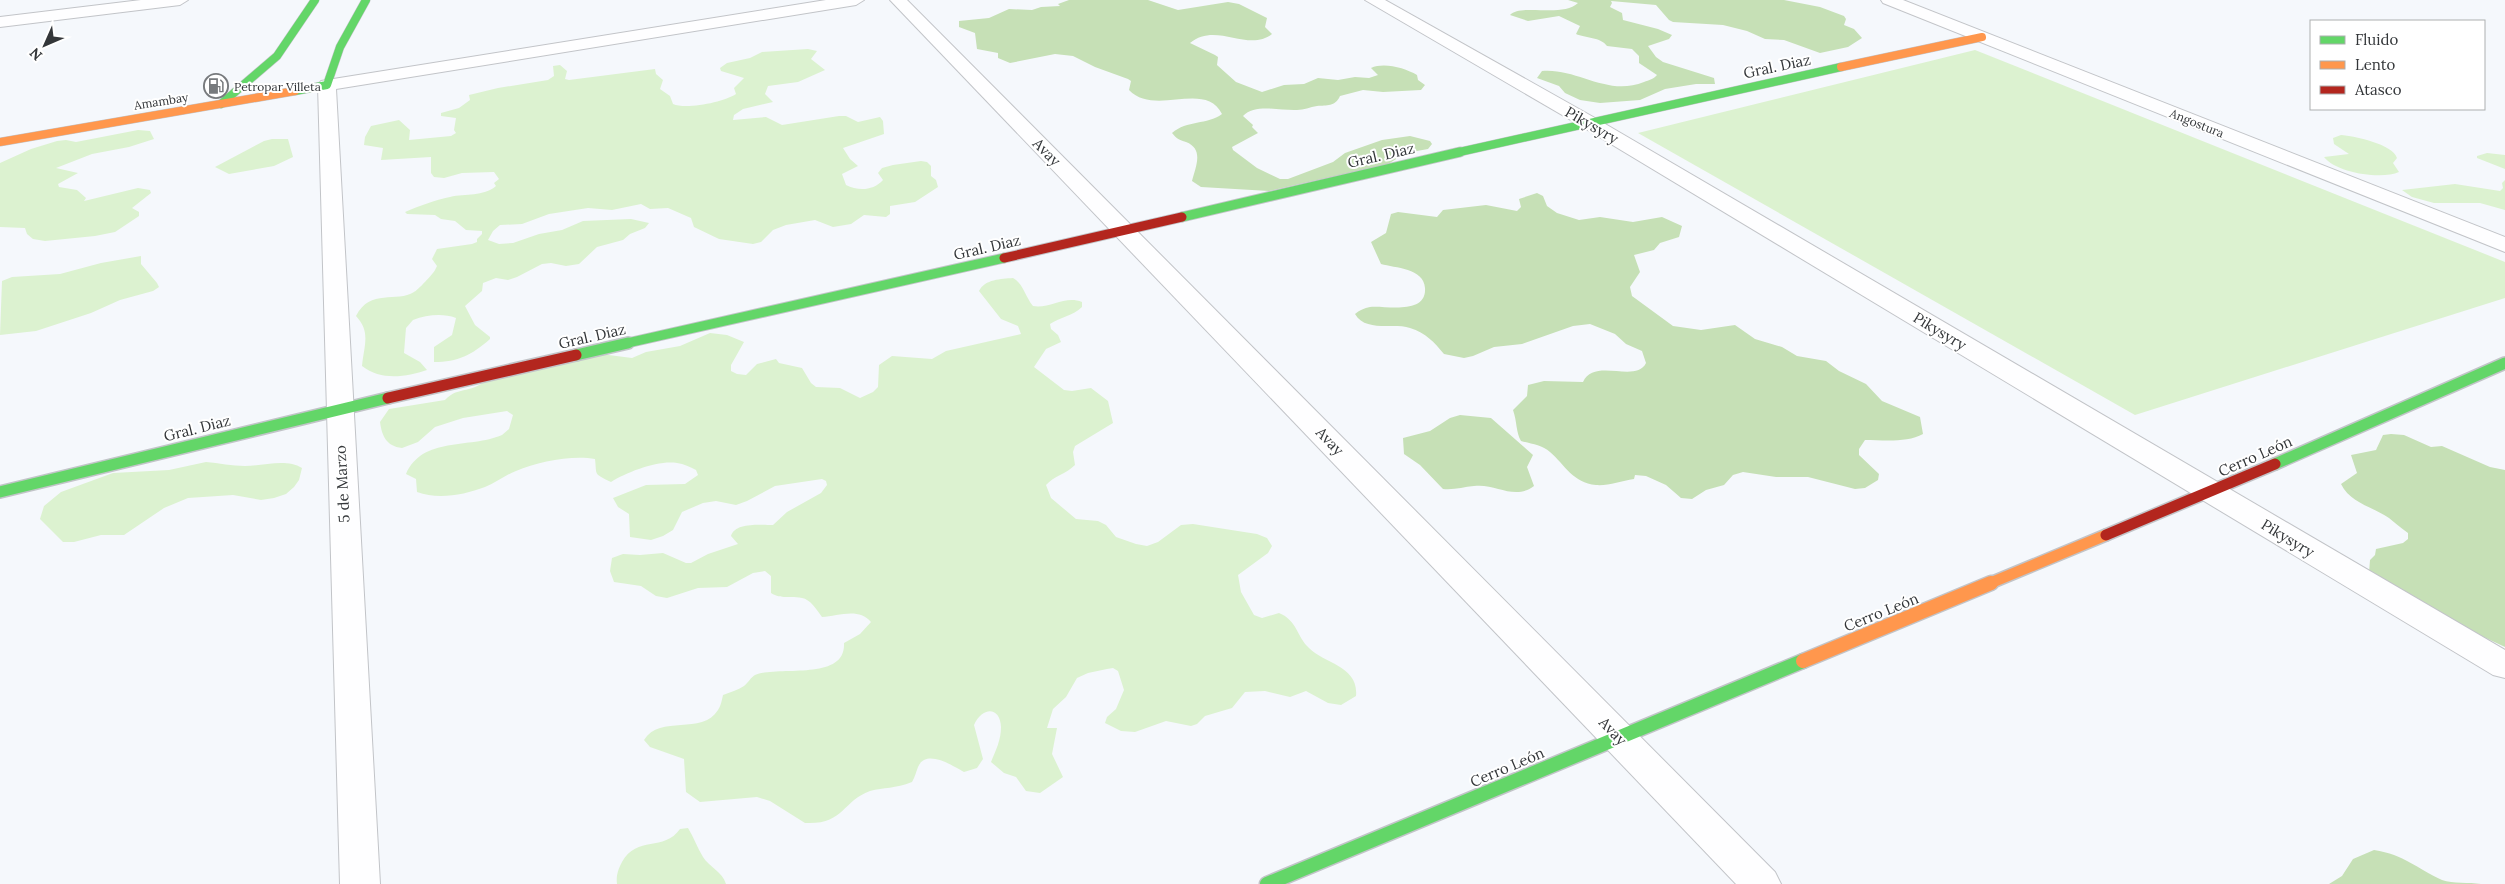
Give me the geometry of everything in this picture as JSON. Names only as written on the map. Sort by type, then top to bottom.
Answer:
[{"type":"street","points":[[5,21],[30,0]]},
{"type":"street","points":[[5,21],[180,0]]},
{"type":"street","points":[[220,105],[277,56],[315,0]]},
{"type":"street","points":[[366,0],[340,47],[327,85],[856,0]]},
{"type":"street","name":"Avay","points":[[898,0],[1761,884]]},
{"type":"street","name":"Pikysyry","points":[[1373,0],[1588,122],[2505,666]]},
{"type":"street","name":"Angostura","points":[[1889,0],[2505,245]]},
{"type":"street","name":"Gral. Diaz","points":[[0,492],[338,409],[1125,231],[1588,122],[1982,37]]},
{"type":"street","name":"Amambay","points":[[0,142],[327,85]]},
{"type":"street","name":"5 de Marzo","points":[[327,85],[338,409],[360,884]]},
{"type":"street","name":"Cerro León","points":[[1267,884],[2210,492],[2505,363]]},
{"type":"green space","points":[[1069,0],[1148,0],[1178,10],[1228,2],[1239,4],[1267,18],[1265,27],[1272,34],[1263,39],[1253,40],[1210,35],[1200,37],[1190,43],[1218,57],[1217,65],[1236,82],[1262,92],[1284,85],[1304,84],[1318,78],[1338,80],[1355,77],[1369,78],[1378,75],[1371,68],[1376,66],[1401,68],[1412,72],[1425,85],[1421,90],[1383,92],[1363,90],[1340,96],[1336,102],[1330,105],[1302,110],[1268,108],[1248,112],[1243,116],[1253,125],[1252,127],[1258,133],[1232,147],[1233,150],[1257,168],[1280,179],[1288,179],[1333,162],[1345,153],[1382,140],[1410,136],[1430,141],[1432,144],[1428,149],[1406,153],[1388,164],[1269,191],[1201,187],[1192,181],[1197,164],[1195,149],[1192,145],[1178,139],[1172,133],[1184,126],[1210,120],[1222,114],[1214,104],[1204,100],[1152,100],[1140,97],[1129,90],[1131,81],[1128,79],[1095,67],[1073,56],[1055,54],[1010,63],[998,58],[998,53],[977,49],[975,33],[959,27],[959,21],[989,18],[1009,9],[1032,10],[1041,7],[1060,6],[1058,4]]},
{"type":"green space","points":[[1568,0],[1784,0],[1820,7],[1844,16],[1846,19],[1844,25],[1854,29],[1862,38],[1848,47],[1820,53],[1784,40],[1765,39],[1747,31],[1723,25],[1673,22],[1656,5],[1611,1],[1610,7],[1622,13],[1623,20],[1658,29],[1672,35],[1669,39],[1648,46],[1656,57],[1663,62],[1714,78],[1715,84],[1696,84],[1665,89],[1640,100],[1600,103],[1580,100],[1565,93],[1559,86],[1537,78],[1542,71],[1555,71],[1605,84],[1630,86],[1644,82],[1657,75],[1639,63],[1639,56],[1632,49],[1607,46],[1597,39],[1576,34],[1580,26],[1559,16],[1528,21],[1510,15],[1523,10],[1562,10],[1578,3]]},
{"type":"green space","points":[[808,49],[817,51],[811,59],[825,70],[798,82],[768,86],[765,94],[773,102],[743,109],[734,115],[733,120],[766,117],[782,125],[839,116],[846,116],[858,122],[880,117],[883,121],[884,134],[843,148],[850,159],[858,166],[842,174],[846,185],[860,189],[870,188],[883,180],[878,173],[882,168],[921,161],[927,162],[931,166],[931,176],[936,180],[938,187],[915,202],[890,206],[890,214],[886,217],[864,215],[851,224],[833,227],[815,220],[786,225],[773,230],[761,242],[753,244],[719,239],[694,227],[691,218],[668,208],[650,209],[641,204],[612,210],[588,208],[549,214],[522,224],[500,225],[493,231],[488,240],[499,244],[513,243],[539,234],[562,230],[583,221],[631,219],[649,223],[645,228],[630,234],[623,240],[597,247],[579,264],[566,266],[551,263],[542,264],[508,280],[496,278],[483,283],[482,291],[465,306],[475,325],[490,339],[471,353],[450,361],[434,362],[434,347],[452,335],[456,318],[440,315],[429,316],[413,320],[406,328],[404,353],[420,362],[427,370],[402,376],[385,376],[369,371],[362,366],[365,333],[361,322],[356,316],[362,307],[376,299],[407,295],[414,292],[435,270],[437,266],[432,259],[437,249],[472,244],[477,242],[477,239],[482,234],[482,231],[466,230],[455,221],[441,219],[435,215],[407,214],[405,212],[444,198],[486,192],[496,186],[494,183],[499,179],[494,172],[462,173],[444,178],[434,177],[431,173],[431,157],[381,160],[383,148],[364,145],[365,137],[371,126],[399,120],[410,130],[409,140],[451,136],[456,133],[454,130],[456,118],[441,116],[441,113],[459,108],[470,100],[469,95],[548,80],[554,76],[553,66],[560,65],[567,71],[565,79],[569,80],[655,69],[656,74],[663,80],[660,89],[670,96],[673,104],[695,106],[723,100],[736,94],[734,88],[744,78],[721,71],[720,68],[727,63],[750,58],[762,52]]},
{"type":"green space","points":[[1975,50],[2505,262],[2505,298],[2135,415],[1638,133]]},
{"type":"green space","points":[[138,130],[150,131],[154,139],[129,147],[92,154],[56,168],[78,173],[58,184],[59,187],[77,190],[86,198],[84,201],[138,188],[150,190],[151,193],[132,208],[139,212],[139,216],[115,232],[45,241],[33,239],[27,234],[25,228],[0,227],[0,163],[31,149],[57,141],[76,142]]},
{"type":"green space","points":[[2341,135],[2363,139],[2388,149],[2397,158],[2393,163],[2399,172],[2382,175],[2360,174],[2330,163],[2324,157],[2349,154],[2334,144],[2333,138]]},
{"type":"green space","points":[[288,139],[293,157],[274,166],[229,174],[215,167],[264,141]]},
{"type":"green space","points":[[2487,153],[2505,155],[2505,169],[2477,158],[2477,156]]},
{"type":"green space","points":[[2505,180],[2505,210],[2480,203],[2434,203],[2412,197],[2402,190],[2455,184],[2500,191]]},
{"type":"green space","points":[[1537,193],[1543,196],[1547,206],[1557,213],[1579,220],[1600,217],[1633,222],[1662,217],[1682,226],[1679,237],[1660,243],[1654,250],[1634,255],[1640,272],[1630,287],[1632,296],[1673,326],[1701,330],[1735,325],[1755,339],[1782,347],[1797,356],[1826,361],[1839,371],[1866,384],[1882,401],[1920,417],[1923,434],[1902,440],[1865,440],[1859,449],[1859,455],[1879,474],[1878,480],[1865,488],[1855,489],[1808,477],[1776,477],[1743,472],[1733,475],[1724,485],[1706,490],[1692,499],[1681,498],[1666,485],[1646,476],[1635,475],[1634,479],[1601,485],[1588,484],[1581,481],[1547,450],[1521,441],[1513,410],[1527,396],[1528,385],[1544,381],[1583,382],[1588,375],[1596,371],[1625,372],[1641,369],[1646,363],[1642,351],[1626,344],[1615,334],[1590,324],[1573,326],[1522,344],[1494,347],[1464,358],[1444,354],[1421,332],[1403,326],[1373,325],[1360,320],[1355,314],[1362,309],[1370,307],[1412,306],[1424,297],[1425,288],[1420,276],[1408,270],[1381,264],[1371,242],[1386,233],[1391,214],[1398,212],[1437,217],[1443,210],[1486,205],[1517,211],[1521,207],[1519,199]]},
{"type":"green space","points":[[141,256],[141,264],[159,287],[153,291],[120,300],[91,313],[36,331],[0,335],[2,281],[12,277],[60,274],[101,263]]},
{"type":"green space","points":[[1013,278],[1022,286],[1033,306],[1045,306],[1070,300],[1082,302],[1082,307],[1078,310],[1050,324],[1051,329],[1058,335],[1061,342],[1046,349],[1034,367],[1064,390],[1072,391],[1091,388],[1108,401],[1113,423],[1075,446],[1073,452],[1075,465],[1046,485],[1051,498],[1076,519],[1098,521],[1106,525],[1116,537],[1136,544],[1147,546],[1158,542],[1181,525],[1193,524],[1257,534],[1267,538],[1272,546],[1268,553],[1238,575],[1241,592],[1254,615],[1262,618],[1279,613],[1290,620],[1309,648],[1347,672],[1355,686],[1356,696],[1341,705],[1328,703],[1306,691],[1290,697],[1265,691],[1245,692],[1232,708],[1205,716],[1197,724],[1191,726],[1166,721],[1135,732],[1121,731],[1105,723],[1107,717],[1116,709],[1124,690],[1118,671],[1113,668],[1088,673],[1077,678],[1066,697],[1053,709],[1047,728],[1057,728],[1052,754],[1063,777],[1040,793],[1026,791],[1016,777],[1004,773],[991,762],[999,741],[1001,727],[997,715],[990,711],[981,715],[974,725],[983,759],[977,768],[964,772],[940,760],[927,759],[918,767],[912,782],[870,791],[861,795],[828,820],[818,823],[805,823],[770,801],[757,797],[700,802],[686,792],[684,759],[650,747],[644,740],[651,732],[670,726],[702,722],[711,718],[719,708],[723,695],[744,686],[755,675],[766,672],[823,668],[834,663],[842,655],[844,643],[860,634],[871,622],[866,617],[854,614],[822,617],[808,600],[775,595],[771,593],[771,576],[765,571],[753,573],[727,587],[698,588],[667,598],[656,596],[641,586],[614,582],[610,571],[612,558],[623,554],[663,553],[686,563],[691,563],[708,554],[738,544],[731,536],[738,528],[749,525],[773,525],[787,512],[821,493],[827,485],[826,481],[822,479],[775,486],[736,505],[716,501],[703,503],[682,512],[673,530],[651,540],[630,537],[629,514],[618,507],[613,498],[646,485],[685,484],[698,475],[696,470],[680,463],[661,463],[625,474],[611,482],[597,473],[595,459],[565,459],[544,462],[525,468],[477,490],[451,496],[434,496],[417,492],[416,479],[406,474],[414,462],[424,454],[435,449],[502,435],[509,429],[513,415],[507,411],[463,418],[435,427],[418,442],[402,448],[392,445],[386,440],[381,427],[380,422],[389,409],[445,400],[450,395],[483,383],[489,377],[601,354],[632,358],[646,352],[680,346],[710,333],[727,335],[744,342],[731,365],[731,371],[737,374],[746,375],[757,364],[776,359],[779,363],[802,368],[811,383],[816,387],[840,388],[860,398],[873,392],[878,387],[879,365],[892,356],[932,359],[946,351],[1021,334],[1018,326],[1001,319],[979,291],[989,282]]},
{"type":"green space","points":[[1460,415],[1491,418],[1533,455],[1527,467],[1534,486],[1519,492],[1482,486],[1443,489],[1420,465],[1404,454],[1403,438],[1430,431],[1450,418]]},
{"type":"green space","points":[[2383,435],[2404,435],[2431,447],[2442,446],[2490,467],[2505,470],[2505,647],[2458,625],[2369,573],[2370,560],[2375,555],[2376,549],[2403,543],[2408,539],[2408,533],[2383,514],[2350,496],[2341,484],[2357,473],[2351,455],[2376,450]]},
{"type":"green space","points":[[206,462],[235,466],[289,463],[302,468],[299,480],[286,494],[261,500],[233,495],[188,498],[164,508],[124,535],[101,535],[74,542],[63,542],[40,519],[44,506],[61,492],[113,473],[169,470]]},
{"type":"green space","points":[[688,828],[703,857],[719,872],[726,884],[617,884],[618,870],[628,854],[643,846],[666,840],[674,836],[680,829]]},
{"type":"green space","points":[[2374,850],[2394,855],[2442,880],[2481,884],[2329,884],[2342,876],[2353,859]]},
{"type":"traffic: fast","points":[[221,104],[277,56],[315,0]]},
{"type":"traffic: fast","points":[[295,91],[327,85],[340,47],[366,0]]},
{"type":"traffic: fast","points":[[1182,217],[1588,122],[1841,67]]},
{"type":"traffic: fast","points":[[576,355],[1004,258]]},
{"type":"traffic: fast","points":[[2275,464],[2505,363]]},
{"type":"traffic: fast","points":[[0,492],[388,398]]},
{"type":"traffic: fast","points":[[1267,884],[1803,661]]},
{"type":"traffic: slow","points":[[1841,67],[1982,37]]},
{"type":"traffic: slow","points":[[0,142],[295,91]]},
{"type":"traffic: slow","points":[[1803,661],[2106,535]]},
{"type":"traffic: jam","points":[[1004,258],[1182,217]]},
{"type":"traffic: jam","points":[[388,398],[576,355]]},
{"type":"traffic: jam","points":[[2106,535],[2275,464]]},
{"type":"place","name":"Petropar Villeta","points":[[216,86]]}]
